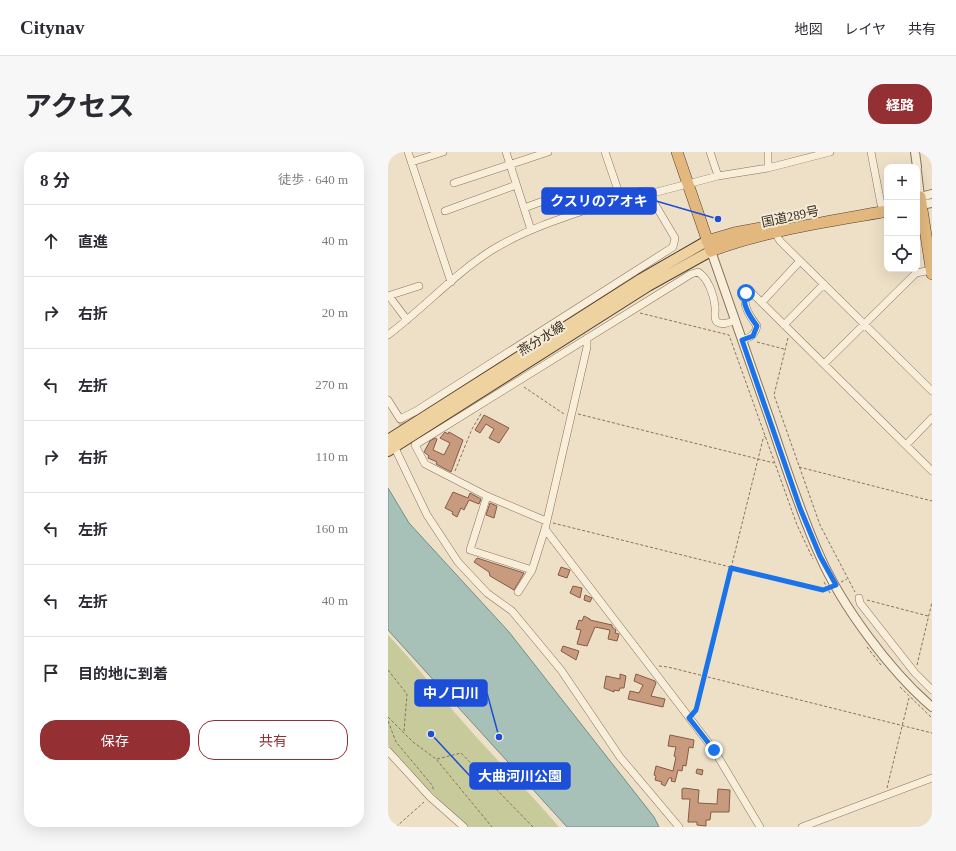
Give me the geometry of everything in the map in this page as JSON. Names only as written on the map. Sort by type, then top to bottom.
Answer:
[{"type":"highway","points":[[677,152],[709,246]]},
{"type":"highway","points":[[921,201],[932,271]]},
{"type":"highway","name":"国道289号","points":[[709,246],[736,242],[884,206]]},
{"type":"highway","name":"国道289号","points":[[709,246],[734,233],[884,206]]},
{"type":"main road","name":"燕分水線","points":[[390,442],[648,286],[709,246]]},
{"type":"street","points":[[408,152],[450,282]]},
{"type":"street","points":[[412,162],[442,152]]},
{"type":"street","points":[[506,152],[531,230]]},
{"type":"street","points":[[454,183],[548,152]]},
{"type":"street","points":[[605,152],[621,199]]},
{"type":"street","points":[[710,152],[718,176]]},
{"type":"street","points":[[768,152],[768,168]]},
{"type":"street","points":[[388,335],[450,282],[491,251],[531,230],[641,191],[657,192],[718,176],[768,168],[829,152]]},
{"type":"street","points":[[871,152],[884,202]]},
{"type":"street","points":[[915,152],[917,164]]},
{"type":"street","points":[[445,212],[516,186]]},
{"type":"street","points":[[388,400],[400,419],[416,411],[673,247],[675,238],[647,191]]},
{"type":"street","points":[[524,208],[568,192]]},
{"type":"street","points":[[921,201],[932,194]]},
{"type":"street","points":[[775,233],[780,241],[932,391]]},
{"type":"street","points":[[709,246],[800,508],[820,556],[848,606],[884,655],[916,693],[932,707]]},
{"type":"street","points":[[762,302],[800,261]]},
{"type":"street","points":[[824,364],[916,273],[932,271]]},
{"type":"street","points":[[546,521],[487,496],[425,464],[415,445],[691,274],[698,272],[704,275],[712,293],[716,308],[715,318],[718,322],[723,324],[735,320]]},
{"type":"street","points":[[784,325],[824,284]]},
{"type":"street","points":[[407,320],[388,296],[419,286]]},
{"type":"street","points":[[742,340],[753,336],[757,326],[748,314],[745,296],[746,293],[751,292],[932,471]]},
{"type":"street","points":[[518,592],[532,570],[545,530],[587,347],[587,338]]},
{"type":"street","points":[[906,445],[932,418]]},
{"type":"street","points":[[390,442],[427,514],[458,562],[487,593],[512,611],[562,670],[620,757],[679,827]]},
{"type":"street","points":[[487,496],[470,550],[532,570]]},
{"type":"street","points":[[545,530],[714,750],[760,827]]},
{"type":"street","points":[[859,598],[860,604],[915,674],[932,690]]},
{"type":"street","points":[[388,751],[424,788],[430,797],[464,827]]},
{"type":"street","points":[[802,827],[932,778]]},
{"type":"path","points":[[630,311],[729,335],[797,525],[814,562]]},
{"type":"path","points":[[790,330],[774,395],[820,525],[859,598],[928,616]]},
{"type":"path","points":[[753,336],[757,342],[785,349]]},
{"type":"path","points":[[517,382],[566,416],[572,412],[775,463]]},
{"type":"path","points":[[452,479],[472,429],[485,407],[483,403]]},
{"type":"path","points":[[689,718],[696,710],[763,439],[765,436]]},
{"type":"path","points":[[799,467],[932,501]]},
{"type":"path","points":[[546,521],[823,590],[836,585],[847,578]]},
{"type":"path","points":[[824,582],[827,589]]},
{"type":"path","points":[[915,674],[932,602]]},
{"type":"path","points":[[651,668],[668,667],[932,733]]},
{"type":"path","points":[[388,670],[407,694],[404,732]]},
{"type":"path","points":[[886,795],[909,697]]},
{"type":"path","points":[[388,717],[413,742],[436,759],[492,827]]},
{"type":"path","points":[[388,722],[396,742],[432,785],[434,790],[430,797],[396,827]]},
{"type":"path","points":[[436,759],[461,753],[533,827]]},
{"type":"green space","points":[[388,635],[408,656],[454,712],[559,827],[468,827],[403,765],[388,745]]},
{"type":"water","points":[[388,488],[409,523],[509,632],[654,817],[659,827],[567,827],[388,630]]},
{"type":"building","points":[[484,415],[509,428],[499,443],[489,438],[494,429],[486,424],[480,433],[475,430]]},
{"type":"building","points":[[445,432],[448,434],[449,432],[463,440],[451,472],[436,464],[437,462],[428,458],[429,456],[424,452],[430,441],[435,438],[437,439],[433,450],[444,455],[450,443],[440,438]]},
{"type":"building","points":[[453,492],[468,498],[470,493],[481,499],[479,504],[469,500],[464,510],[461,508],[457,517],[452,514],[453,512],[445,508]]},
{"type":"building","points":[[490,503],[497,506],[494,518],[486,515]]},
{"type":"building","points":[[477,558],[524,573],[514,590],[490,576],[489,572],[474,562]]},
{"type":"building","points":[[561,567],[570,570],[567,578],[558,575]]},
{"type":"building","points":[[573,586],[582,588],[580,598],[570,593]]},
{"type":"building","points":[[585,595],[592,598],[590,602],[584,600]]},
{"type":"building","points":[[584,616],[590,620],[612,625],[612,627],[616,630],[615,633],[619,634],[617,641],[608,639],[610,630],[595,627],[587,646],[577,644],[581,630],[576,629],[579,620],[582,621]]},
{"type":"building","points":[[563,646],[579,651],[576,660],[561,651]]},
{"type":"building","points":[[620,674],[626,676],[624,688],[620,688],[619,691],[614,690],[614,692],[604,688],[606,676],[620,679]]},
{"type":"building","points":[[636,674],[655,681],[656,683],[651,696],[665,699],[663,707],[628,699],[630,691],[639,693],[643,685],[634,681]]},
{"type":"building","points":[[670,735],[694,740],[693,748],[689,747],[686,766],[683,765],[682,771],[678,770],[675,782],[671,781],[672,778],[669,778],[665,786],[661,784],[662,782],[655,780],[656,776],[654,775],[656,766],[673,771],[676,757],[674,756],[676,747],[668,746]]},
{"type":"building","points":[[697,769],[703,770],[702,775],[696,773]]},
{"type":"building","points":[[682,789],[699,790],[698,803],[717,804],[718,789],[730,790],[729,812],[711,812],[710,820],[706,820],[706,826],[697,825],[697,822],[688,822],[690,799],[682,799]]},
{"type":"tunnel","points":[[400,419],[415,445]]},
{"type":"place","name":"クスリのアオキ","points":[[718,219]]},
{"type":"place","name":"大曲河川公園","points":[[431,734]]},
{"type":"place","name":"中ノ口川","points":[[499,737]]},
{"type":"route","points":[[714,750],[689,718],[696,710],[731,568],[823,590],[836,585],[820,556],[800,508],[742,340],[753,336],[757,326],[748,314],[744,299],[746,293]]}]
